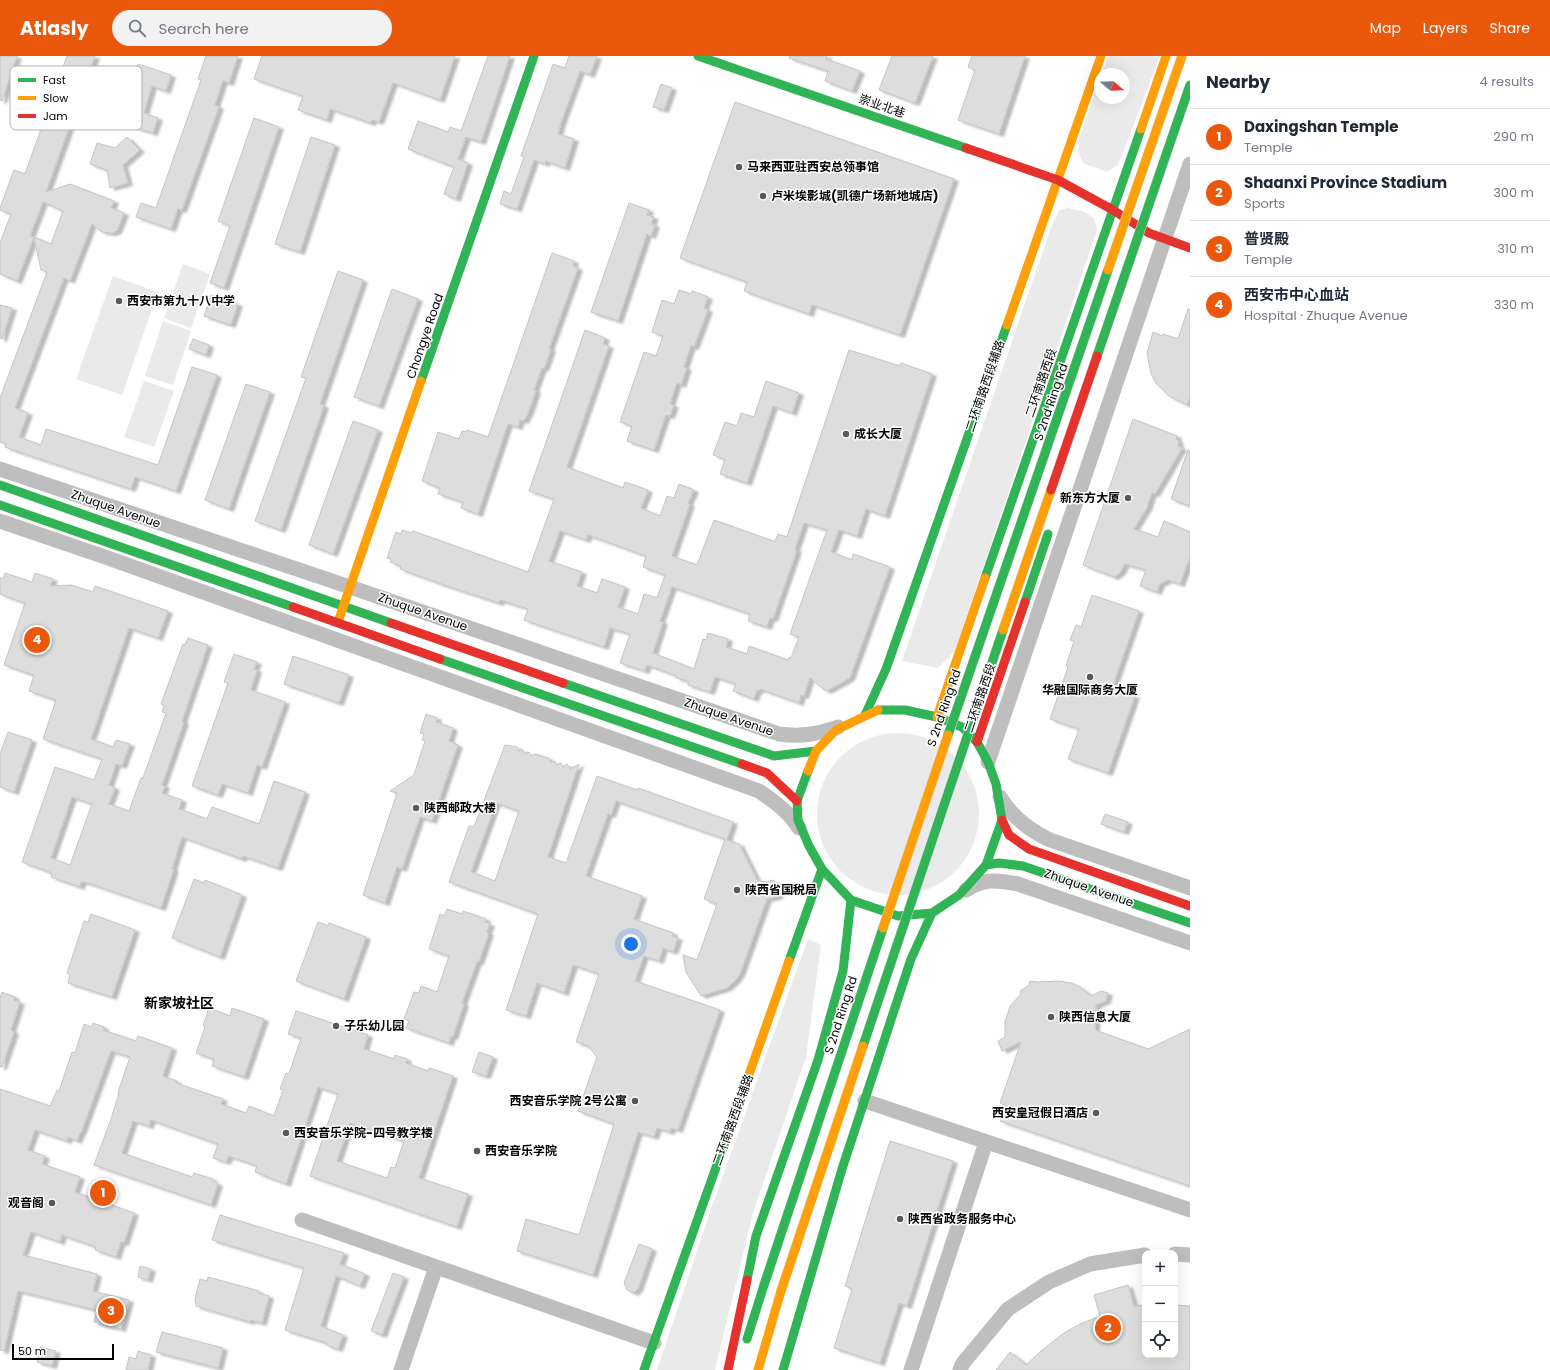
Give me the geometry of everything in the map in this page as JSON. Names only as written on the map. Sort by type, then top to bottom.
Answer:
[{"type":"main road","name":"Chongye Road","points":[[338,623],[534,56]]},
{"type":"main road","name":"崇业北巷","points":[[698,56],[1058,180],[1113,210],[1149,233],[1190,248]]},
{"type":"main road","name":"二环南路西段辅路","points":[[865,715],[886,669],[1101,56]]},
{"type":"main road","name":"二环南路西段","points":[[937,717],[1166,56]]},
{"type":"main road","name":"S 2nd Ring Rd","points":[[743,1349],[914,830],[1182,56]]},
{"type":"main road","points":[[758,1370],[782,1291],[936,826],[1190,85]]},
{"type":"main road","name":"Zhuque Avenue","points":[[0,485],[774,756],[816,751]]},
{"type":"main road","points":[[0,505],[767,773],[798,801]]},
{"type":"main road","name":"二环南路西段","points":[[977,742],[1050,527]]},
{"type":"main road","points":[[878,710],[905,710],[937,717],[962,727],[977,742],[988,762],[998,792],[1002,820],[986,865],[959,895],[932,913],[898,916],[851,900],[822,869],[798,820],[798,801],[816,751],[836,730],[878,710]]},
{"type":"main road","name":"Zhuque Avenue","points":[[1002,820],[1009,835],[1029,849],[1190,906]]},
{"type":"main road","name":"Zhuque Avenue","points":[[986,865],[999,863],[1023,866],[1190,923]]},
{"type":"main road","name":"二环南路西段辅路","points":[[644,1370],[822,869]]},
{"type":"main road","points":[[728,1370],[756,1236],[818,1060],[843,971],[851,900]]},
{"type":"main road","points":[[793,1303],[842,1169],[911,959],[932,913]]},
{"type":"main road","points":[[783,1370],[842,1169]]},
{"type":"street","points":[[988,762],[1190,164]]},
{"type":"street","name":"Zhuque Avenue","points":[[0,469],[779,734],[795,736],[812,735],[847,724]]},
{"type":"street","points":[[0,521],[108,558],[759,791],[783,808],[794,820],[805,837]]},
{"type":"street","points":[[998,792],[1013,814],[1036,833],[1050,840],[1190,888]]},
{"type":"street","points":[[959,895],[973,886],[984,882],[1000,880],[1018,884],[1190,943]]},
{"type":"street","points":[[865,1101],[1190,1210]]},
{"type":"street","points":[[911,1370],[986,1142]]},
{"type":"street","points":[[302,1220],[654,1343]]},
{"type":"street","points":[[1178,1254],[1190,1255]]},
{"type":"street","points":[[960,1370],[963,1362],[1008,1309],[1049,1282],[1090,1264],[1142,1255]]},
{"type":"street","points":[[401,1370],[436,1267]]},
{"type":"shaded area","points":[[1108,56],[1160,56],[1118,165],[1107,172],[1083,163],[1079,154],[1078,142],[1094,96],[1094,104],[1130,104],[1130,68],[1104,68]]},
{"type":"shaded area","points":[[1068,208],[1082,211],[1094,218],[1097,230],[955,651],[938,668],[902,661],[1051,228],[1059,210]]},
{"type":"shaded area","points":[[183,264],[210,274],[191,328],[164,318]]},
{"type":"shaded area","points":[[113,276],[158,292],[122,395],[76,379]]},
{"type":"shaded area","points":[[163,321],[191,331],[173,385],[145,376]]},
{"type":"shaded area","points":[[144,381],[174,391],[154,447],[124,437]]},
{"type":"shaded area","points":[[898,733],[914,735],[929,740],[943,747],[955,757],[965,769],[972,783],[977,798],[979,814],[977,830],[972,845],[965,859],[955,871],[943,881],[929,888],[914,893],[898,895],[882,893],[867,888],[853,881],[841,871],[831,859],[824,845],[819,830],[817,814],[819,798],[824,783],[831,769],[841,757],[853,747],[867,740],[882,735]]},
{"type":"shaded area","points":[[808,939],[821,945],[806,1057],[753,1213],[715,1370],[657,1370],[711,1209]]},
{"type":"building","points":[[0,56],[17,56],[14,66],[10,66],[10,77],[2,101],[0,100]]},
{"type":"building","points":[[67,56],[95,56],[91,66],[63,66]]},
{"type":"building","points":[[206,56],[238,56],[229,83],[223,81],[215,105],[219,107],[182,210],[178,209],[171,229],[136,217],[141,203],[156,208],[201,80],[198,79]]},
{"type":"building","points":[[262,56],[455,56],[440,100],[393,83],[379,122],[372,120],[371,123],[330,109],[327,120],[298,110],[303,96],[254,79]]},
{"type":"building","points":[[488,56],[510,56],[481,142],[466,137],[458,159],[468,163],[456,199],[444,194],[454,167],[408,149],[418,121],[448,132],[450,127],[461,131]]},
{"type":"building","points":[[569,56],[597,56],[590,75],[580,71],[561,123],[558,134],[574,139],[565,168],[546,161],[545,164],[534,160],[517,209],[500,204],[504,191],[511,194],[524,157],[521,156],[553,64],[565,68]]},
{"type":"building","points":[[790,56],[827,56],[826,59],[860,71],[852,91],[825,81],[828,71],[789,58]]},
{"type":"building","points":[[892,56],[933,56],[915,103],[879,90]]},
{"type":"building","points":[[972,56],[1025,56],[999,134],[958,120],[975,70],[968,67]]},
{"type":"building","points":[[138,64],[171,75],[166,91],[152,86],[144,113],[158,118],[153,133],[142,130],[142,66],[137,66]]},
{"type":"building","points":[[661,84],[672,88],[664,110],[653,107]]},
{"type":"building","points":[[735,102],[954,179],[900,335],[812,305],[809,314],[744,291],[747,282],[680,258]]},
{"type":"building","points":[[254,118],[279,127],[224,288],[210,283],[230,226],[218,221]]},
{"type":"building","points":[[41,130],[68,130],[46,192],[70,184],[114,201],[111,208],[124,213],[117,231],[112,233],[102,232],[92,224],[70,281],[64,278],[15,408],[28,413],[19,437],[41,445],[46,429],[158,465],[192,367],[217,375],[176,491],[135,477],[131,489],[16,451],[5,447],[6,444],[0,442],[0,398],[47,272],[41,270],[34,237],[17,281],[0,274],[0,243],[11,214],[0,210],[0,208],[14,170],[25,174]],"holes":[[[43,202],[63,211],[51,244],[30,236]]]},
{"type":"building","points":[[127,137],[140,150],[123,165],[128,183],[110,188],[107,170],[90,164],[97,143],[115,148]]},
{"type":"building","points":[[311,137],[335,145],[300,252],[275,244]]},
{"type":"building","points":[[629,203],[649,210],[647,215],[654,217],[651,224],[655,225],[651,236],[647,234],[618,321],[591,312]]},
{"type":"building","points":[[552,253],[574,261],[573,266],[578,268],[549,349],[551,349],[544,369],[542,368],[534,390],[536,391],[529,411],[524,421],[520,420],[518,427],[508,424],[478,514],[461,508],[463,502],[438,494],[440,488],[422,481],[438,432],[459,439],[462,431],[467,432],[467,430],[488,437]]},
{"type":"building","points":[[338,271],[363,280],[320,404],[324,406],[281,530],[255,521],[306,378],[301,377]]},
{"type":"building","points":[[392,289],[418,299],[379,406],[354,397]]},
{"type":"building","points":[[679,290],[691,294],[692,291],[708,297],[704,308],[708,310],[694,347],[691,346],[684,367],[687,368],[681,385],[677,383],[670,404],[674,405],[670,416],[666,415],[654,450],[627,441],[632,426],[620,422],[644,352],[656,356],[663,336],[652,332],[662,300],[674,304]]},
{"type":"building","points":[[211,295],[238,304],[231,325],[204,316]]},
{"type":"building","points":[[0,305],[12,308],[2,339],[0,338]]},
{"type":"building","points":[[1188,309],[1190,309],[1190,397],[1187,405],[1169,396],[1156,383],[1151,374],[1147,353],[1153,332],[1162,336],[1163,334],[1178,339]]},
{"type":"building","points":[[585,330],[605,338],[603,344],[609,346],[567,467],[623,488],[625,482],[648,490],[641,508],[660,516],[667,496],[674,498],[679,484],[694,490],[688,503],[690,504],[672,556],[697,565],[714,520],[773,541],[775,541],[778,534],[787,537],[849,350],[900,366],[901,363],[932,374],[885,516],[866,509],[857,536],[839,530],[831,552],[852,560],[853,554],[890,567],[850,678],[827,691],[810,678],[804,696],[801,695],[799,703],[760,689],[759,691],[757,690],[754,699],[733,691],[736,684],[715,677],[710,692],[688,685],[688,681],[676,678],[677,676],[647,665],[645,671],[620,663],[630,634],[610,628],[604,647],[524,620],[528,609],[500,600],[499,603],[444,585],[400,569],[401,566],[390,562],[391,559],[387,558],[396,532],[401,534],[402,530],[412,533],[413,531],[528,572],[554,499],[529,491]],"holes":[[[804,523],[827,530],[790,634],[799,637],[791,658],[789,657],[788,660],[749,646],[747,654],[726,647],[728,639],[708,633],[706,640],[703,639],[694,669],[653,653],[663,622],[660,621],[672,587],[750,614],[748,621],[767,627],[770,618],[773,619],[797,550],[795,549]],[[560,531],[586,540],[588,535],[646,556],[643,567],[665,575],[657,598],[644,594],[638,614],[618,607],[625,587],[602,579],[597,593],[577,586],[582,572],[549,561]]]},
{"type":"building","points":[[193,339],[209,345],[206,355],[189,349]]},
{"type":"building","points":[[766,381],[799,393],[792,413],[773,406],[747,483],[720,474],[725,459],[713,455],[725,422],[737,426],[741,413],[754,417]]},
{"type":"building","points":[[246,384],[270,392],[229,509],[205,500]]},
{"type":"building","name":"新东方大厦","points":[[1133,419],[1177,436],[1176,439],[1179,441],[1178,446],[1182,448],[1155,494],[1152,493],[1147,508],[1134,529],[1158,537],[1164,521],[1190,532],[1190,557],[1180,584],[1168,580],[1160,584],[1157,592],[1140,586],[1146,570],[1125,564],[1120,573],[1114,577],[1083,565]]},
{"type":"building","points":[[353,421],[378,430],[333,554],[309,545]]},
{"type":"building","points":[[1188,450],[1190,451],[1190,506],[1171,499]]},
{"type":"building","points":[[5,573],[32,582],[35,573],[53,579],[50,586],[71,585],[93,592],[95,586],[168,611],[158,638],[129,628],[91,739],[113,747],[116,740],[130,744],[122,766],[116,764],[109,785],[115,788],[109,804],[129,811],[141,778],[143,778],[166,713],[162,712],[164,706],[161,704],[183,644],[185,645],[188,638],[208,645],[182,721],[184,722],[162,785],[165,786],[162,793],[182,800],[179,809],[207,819],[212,807],[259,824],[274,781],[305,792],[278,868],[243,856],[242,859],[182,837],[172,869],[174,869],[161,908],[85,882],[81,882],[80,887],[51,877],[52,873],[22,862],[55,767],[94,780],[102,759],[43,739],[56,700],[29,691],[34,675],[4,665],[25,603],[0,594],[0,578],[3,579]],"holes":[[[72,797],[92,804],[70,865],[51,858]]]},
{"type":"building","name":"华融国际商务大厦","points":[[1092,595],[1139,611],[1112,688],[1135,696],[1108,773],[1068,759],[1079,729],[1050,719],[1068,667],[1066,666],[1074,641],[1070,640],[1076,625],[1081,627]]},
{"type":"building","points":[[234,654],[257,662],[254,669],[257,670],[251,690],[285,702],[262,767],[257,765],[248,793],[222,784],[218,795],[192,786],[228,683],[224,682]]},
{"type":"building","points":[[293,656],[349,675],[339,703],[284,684]]},
{"type":"building","name":"陕西邮政大楼","points":[[426,714],[437,718],[436,722],[453,728],[449,741],[458,745],[432,821],[420,817],[402,869],[397,867],[385,903],[363,895],[397,793],[390,791],[414,775],[425,741],[422,740],[424,734],[420,733]]},
{"type":"building","points":[[8,732],[32,740],[14,792],[0,787],[0,754]]},
{"type":"building","points":[[505,745],[517,747],[519,751],[523,750],[525,754],[529,752],[531,756],[536,754],[548,758],[551,763],[555,761],[557,765],[561,763],[563,767],[567,764],[570,769],[579,764],[548,857],[566,863],[597,776],[637,790],[638,788],[733,822],[727,840],[739,844],[757,880],[765,882],[774,880],[779,896],[767,899],[740,974],[735,981],[727,988],[701,996],[686,972],[683,955],[697,960],[717,904],[704,899],[725,839],[616,801],[611,815],[608,814],[586,876],[642,896],[634,919],[673,933],[672,936],[678,938],[673,952],[663,948],[659,961],[644,956],[635,981],[720,1010],[678,1130],[671,1128],[670,1132],[657,1128],[654,1137],[638,1132],[593,1275],[517,1251],[526,1219],[579,1235],[614,1124],[578,1111],[597,1057],[588,1046],[576,1042],[599,974],[573,965],[564,993],[537,983],[526,1016],[506,1010],[538,914],[449,882],[469,826],[474,827]],"holes":[[[496,803],[519,811],[495,881],[471,872]]]},
{"type":"building","points":[[1105,814],[1128,822],[1124,832],[1101,824]]},
{"type":"building","points":[[194,879],[204,883],[205,880],[242,895],[220,957],[172,938]]},
{"type":"building","points":[[447,909],[462,914],[463,911],[475,915],[486,919],[485,922],[490,924],[487,932],[489,933],[462,1003],[464,1004],[453,1037],[451,1036],[449,1043],[406,1028],[409,1021],[404,1019],[414,992],[419,993],[421,986],[437,992],[449,956],[429,949],[440,914],[444,916]]},
{"type":"building","points":[[91,914],[135,930],[112,997],[68,983],[70,975],[67,973],[84,921],[88,922]]},
{"type":"building","points":[[318,922],[328,926],[329,923],[366,937],[344,999],[296,981]]},
{"type":"building","name":"西安皇冠假日酒店","points":[[1030,981],[1059,981],[1071,983],[1078,986],[1091,996],[1101,991],[1108,993],[1106,1001],[1096,1005],[1095,1030],[1148,1049],[1190,1029],[1190,1186],[1000,1121],[1006,1106],[1000,1103],[1021,1042],[1002,1051],[998,1041],[1005,1037],[1005,1022],[1010,1006],[1021,994],[1020,991],[1029,985]]},
{"type":"building","points":[[2,992],[15,997],[14,1000],[20,1002],[11,1030],[14,1032],[2,1067],[0,1067],[0,998]]},
{"type":"building","points":[[209,1008],[230,1016],[232,1008],[264,1019],[244,1077],[212,1066],[214,1059],[196,1053],[205,1027],[203,1026]]},
{"type":"building","points":[[296,1011],[368,1035],[364,1049],[394,1059],[395,1055],[407,1059],[406,1063],[428,1071],[429,1068],[453,1076],[419,1178],[468,1194],[457,1227],[310,1176],[338,1094],[318,1087],[286,1184],[255,1172],[257,1166],[229,1156],[226,1162],[213,1158],[218,1144],[151,1120],[149,1126],[133,1121],[122,1153],[192,1177],[194,1173],[213,1179],[212,1181],[218,1184],[211,1205],[94,1165],[111,1119],[119,1093],[118,1092],[130,1057],[111,1051],[77,1141],[68,1137],[67,1141],[35,1130],[28,1150],[45,1156],[42,1164],[80,1177],[75,1192],[134,1213],[124,1243],[121,1242],[116,1257],[95,1250],[96,1247],[62,1235],[60,1242],[31,1232],[23,1255],[97,1274],[93,1291],[129,1300],[121,1329],[94,1322],[97,1310],[18,1291],[4,1351],[0,1350],[0,1089],[50,1106],[57,1090],[59,1091],[72,1052],[75,1053],[84,1024],[92,1027],[93,1023],[104,1027],[103,1030],[136,1041],[138,1036],[172,1048],[163,1076],[177,1081],[176,1083],[223,1099],[221,1104],[246,1113],[249,1106],[274,1116],[283,1090],[280,1089],[286,1073],[289,1074],[301,1038],[288,1034]],"holes":[[[350,1123],[404,1141],[395,1168],[391,1167],[387,1178],[337,1161]]]},
{"type":"building","points":[[479,1052],[493,1057],[486,1076],[472,1072]]},
{"type":"building","name":"陕西省政务服务中心","points":[[890,1141],[953,1161],[907,1306],[899,1303],[880,1363],[834,1348],[852,1289],[845,1286]]},
{"type":"building","points":[[220,1215],[344,1253],[340,1264],[365,1274],[360,1286],[336,1276],[321,1326],[343,1335],[338,1349],[326,1345],[327,1343],[285,1330],[304,1268],[212,1240]]},
{"type":"building","points":[[639,1244],[652,1249],[638,1289],[634,1293],[627,1290],[624,1283]]},
{"type":"building","points":[[140,1266],[151,1269],[148,1280],[138,1277]]},
{"type":"building","points":[[393,1273],[404,1277],[382,1335],[371,1331]]},
{"type":"building","points":[[208,1277],[259,1291],[258,1293],[269,1296],[262,1323],[251,1320],[250,1322],[196,1306],[195,1299],[200,1279],[207,1281]]},
{"type":"building","points":[[1128,1285],[1134,1306],[1142,1305],[1142,1358],[1178,1358],[1178,1305],[1190,1306],[1190,1370],[996,1370],[1010,1352],[1026,1365],[1064,1333],[1080,1324],[1100,1316],[1094,1295]]},
{"type":"building","points":[[162,1332],[223,1348],[218,1368],[156,1352]]},
{"type":"building","points":[[40,1347],[56,1351],[52,1366],[37,1362]]},
{"type":"building","points":[[138,1351],[151,1355],[148,1370],[126,1370],[129,1357],[136,1359]]},
{"type":"traffic: fast","points":[[421,381],[534,56]]},
{"type":"traffic: fast","points":[[698,56],[966,148]]},
{"type":"traffic: fast","points":[[1097,356],[1190,85]]},
{"type":"traffic: fast","points":[[985,578],[1141,129]]},
{"type":"traffic: fast","points":[[948,735],[1108,270]]},
{"type":"traffic: fast","points":[[865,715],[886,669],[1007,325]]},
{"type":"traffic: fast","points":[[0,485],[391,623]]},
{"type":"traffic: fast","points":[[0,505],[293,607]]},
{"type":"traffic: fast","points":[[1025,602],[1048,534]]},
{"type":"traffic: fast","points":[[863,1046],[1003,630]]},
{"type":"traffic: fast","points":[[440,659],[742,764]]},
{"type":"traffic: fast","points":[[563,683],[774,756],[816,751]]},
{"type":"traffic: fast","points":[[808,771],[797,801],[798,820],[809,846],[822,869],[851,900],[898,916],[932,913],[959,895],[986,865],[1002,820],[996,784],[988,762],[977,742],[962,727],[937,717],[905,710],[878,710]]},
{"type":"traffic: fast","points":[[986,865],[999,863],[1023,866],[1190,923]]},
{"type":"traffic: fast","points":[[789,961],[822,869]]},
{"type":"traffic: fast","points":[[747,1280],[756,1236],[818,1060],[843,971],[851,900]]},
{"type":"traffic: fast","points":[[783,1370],[842,1169],[911,959],[932,913]]},
{"type":"traffic: fast","points":[[764,1285],[883,928]]},
{"type":"traffic: fast","points":[[644,1370],[746,1083]]},
{"type":"traffic: fast","points":[[747,1339],[764,1285]]},
{"type":"traffic: slow","points":[[1007,325],[1101,56]]},
{"type":"traffic: slow","points":[[1141,129],[1166,56]]},
{"type":"traffic: slow","points":[[1108,270],[1182,56]]},
{"type":"traffic: slow","points":[[339,619],[421,381]]},
{"type":"traffic: slow","points":[[1003,630],[1051,490]]},
{"type":"traffic: slow","points":[[937,717],[985,578]]},
{"type":"traffic: slow","points":[[808,771],[816,751],[836,730],[878,710]]},
{"type":"traffic: slow","points":[[883,928],[948,735]]},
{"type":"traffic: slow","points":[[746,1083],[789,961]]},
{"type":"traffic: slow","points":[[781,1291],[863,1046]]},
{"type":"traffic: slow","points":[[758,1370],[781,1291]]},
{"type":"traffic: jam","points":[[966,148],[1058,180],[1113,210],[1149,233],[1190,248]]},
{"type":"traffic: jam","points":[[1051,490],[1097,356]]},
{"type":"traffic: jam","points":[[977,742],[1025,602]]},
{"type":"traffic: jam","points":[[293,607],[440,659]]},
{"type":"traffic: jam","points":[[391,623],[563,683]]},
{"type":"traffic: jam","points":[[742,764],[767,773],[797,801]]},
{"type":"traffic: jam","points":[[1002,820],[1009,835],[1029,849],[1190,906]]},
{"type":"traffic: jam","points":[[728,1370],[747,1280]]},
{"type":"place","name":"马来西亚驻西安总领事馆","points":[[739,167]]},
{"type":"place","name":"卢米埃影城(凯德广场新地城店)","points":[[763,196]]},
{"type":"place","name":"西安市第九十八中学","points":[[119,301]]},
{"type":"place","name":"成长大厦","points":[[846,434]]},
{"type":"place","name":"新东方大厦","points":[[1128,498]]},
{"type":"place","name":"西安市中心血站","points":[[37,640]]},
{"type":"place","name":"华融国际商务大厦","points":[[1090,677]]},
{"type":"place","name":"陕西邮政大楼","points":[[416,808]]},
{"type":"place","name":"陕西省国税局","points":[[737,890]]},
{"type":"place","name":"陕西信息大厦","points":[[1051,1017]]},
{"type":"place","name":"子乐幼儿园","points":[[336,1026]]},
{"type":"place","name":"西安音乐学院 2号公寓","points":[[635,1101]]},
{"type":"place","name":"西安皇冠假日酒店","points":[[1096,1113]]},
{"type":"place","name":"西安音乐学院-四号教学楼","points":[[286,1133]]},
{"type":"place","name":"西安音乐学院","points":[[477,1151]]},
{"type":"place","name":"Daxingshan Temple","points":[[103,1193]]},
{"type":"place","name":"观音阁","points":[[52,1203]]},
{"type":"place","name":"陕西省政务服务中心","points":[[900,1219]]},
{"type":"place","name":"普贤殿","points":[[111,1311]]},
{"type":"place","name":"Shaanxi Province Stadium","points":[[1108,1328]]},
{"type":"district","name":"新家坡社区","points":[[179,1003]]}]
